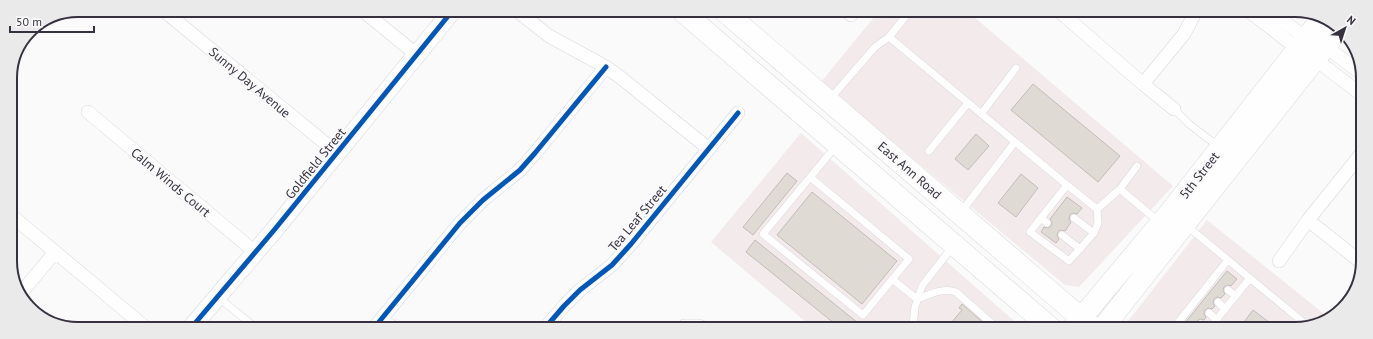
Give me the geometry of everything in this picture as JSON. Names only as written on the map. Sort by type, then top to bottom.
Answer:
[{"type":"main road","name":"East Ann Road","points":[[689,17],[1044,322]]},
{"type":"main road","name":"East Ann Road","points":[[731,17],[960,213],[1080,322]]},
{"type":"main road","name":"5th Street","points":[[1108,322],[1273,112],[1311,48],[1320,22]]},
{"type":"main road","points":[[1311,48],[1318,42],[1325,29]]},
{"type":"main road","name":"5th Street","points":[[1085,322],[1220,148],[1311,48],[1325,38]]},
{"type":"main road","points":[[754,72],[812,106],[820,107],[829,101]]},
{"type":"street","name":"Sunny Day Avenue","points":[[171,17],[337,154]]},
{"type":"street","points":[[371,17],[417,55]]},
{"type":"street","name":"Goldfield Street","points":[[196,322],[337,154],[447,17]]},
{"type":"street","points":[[525,17],[549,36],[606,67],[620,77],[709,149]]},
{"type":"street","points":[[1066,17],[1174,109]]},
{"type":"street","points":[[1143,84],[1184,34],[1193,17]]},
{"type":"street","points":[[1259,17],[1311,48],[1355,71]]},
{"type":"street","points":[[1277,17],[1356,89]]},
{"type":"street","points":[[379,322],[460,223],[483,200],[520,170],[606,67]]},
{"type":"street","name":"Calm Winds Court","points":[[88,112],[255,252]]},
{"type":"street","name":"Tea Leaf Street","points":[[550,322],[580,290],[612,265],[631,244],[738,113]]},
{"type":"street","points":[[1279,261],[1308,220],[1356,160]]},
{"type":"street","points":[[17,220],[139,322]]},
{"type":"street","points":[[1308,220],[1356,258]]},
{"type":"street","points":[[24,289],[55,252]]},
{"type":"lane","points":[[829,101],[875,47],[889,37],[905,17]]},
{"type":"lane","points":[[889,37],[1097,209],[1098,223],[1094,233],[1069,261],[1030,232],[1041,218],[1057,204],[1067,185]]},
{"type":"lane","points":[[981,114],[1016,68]]},
{"type":"lane","points":[[929,152],[968,103]]},
{"type":"lane","points":[[1174,109],[1189,124],[1220,148]]},
{"type":"lane","points":[[960,213],[1015,142]]},
{"type":"lane","points":[[810,177],[909,259],[863,315],[763,234],[810,177],[838,144]]},
{"type":"lane","points":[[1097,209],[1120,189],[1137,166]]},
{"type":"lane","points":[[1120,189],[1161,224]]},
{"type":"lane","points":[[1041,218],[1047,223]]},
{"type":"lane","points":[[1074,218],[1094,233]]},
{"type":"lane","points":[[1185,224],[1302,322]]},
{"type":"lane","points":[[1062,235],[1080,249]]},
{"type":"lane","points":[[914,322],[915,307],[924,283],[955,244]]},
{"type":"lane","points":[[1181,322],[1216,280],[1228,260]]},
{"type":"lane","points":[[1209,313],[1217,320],[1250,278]]},
{"type":"lane","points":[[892,279],[917,299]]},
{"type":"lane","points":[[917,299],[943,290],[952,291],[990,322]]},
{"type":"lane","points":[[1228,290],[1236,296]]},
{"type":"lane","points":[[218,297],[249,322]]},
{"type":"lane","points":[[1218,302],[1225,309]]},
{"type":"shaded area","points":[[874,17],[974,17],[1173,186],[1079,287],[1065,285],[821,82]]},
{"type":"shaded area","points":[[801,133],[1015,322],[806,322],[711,242]]},
{"type":"shaded area","points":[[1207,220],[1324,314],[1307,321],[1299,322],[1127,322]]},
{"type":"building","points":[[1033,84],[1120,156],[1098,182],[1011,110]]},
{"type":"building","points":[[976,134],[989,146],[968,170],[955,159]]},
{"type":"building","points":[[787,173],[797,181],[753,235],[743,227]]},
{"type":"building","points":[[1021,174],[1038,188],[1016,217],[998,203]]},
{"type":"building","points":[[812,192],[897,261],[862,304],[777,235]]},
{"type":"building","points":[[1067,197],[1082,208],[1077,214],[1072,213],[1070,215],[1069,220],[1071,222],[1065,231],[1060,230],[1058,232],[1057,236],[1059,239],[1056,243],[1041,232],[1044,227],[1048,228],[1051,226],[1052,222],[1050,219]]},
{"type":"building","points":[[755,240],[857,322],[833,322],[746,252]]},
{"type":"building","points":[[1227,271],[1237,279],[1231,286],[1228,285],[1224,287],[1223,290],[1225,294],[1221,298],[1217,297],[1214,299],[1213,303],[1215,306],[1212,309],[1208,308],[1205,310],[1204,314],[1206,317],[1204,320],[1200,319],[1197,322],[1186,322]]},
{"type":"building","points":[[962,304],[983,322],[952,322],[962,310],[959,308]]},
{"type":"building","points":[[1253,310],[1269,322],[1244,322]]},
{"type":"cycle path","points":[[196,322],[275,229],[447,17]]},
{"type":"cycle path","points":[[379,322],[460,223],[483,200],[520,170],[606,67]]},
{"type":"cycle path","points":[[550,322],[580,290],[612,265],[631,244],[738,113]]}]
